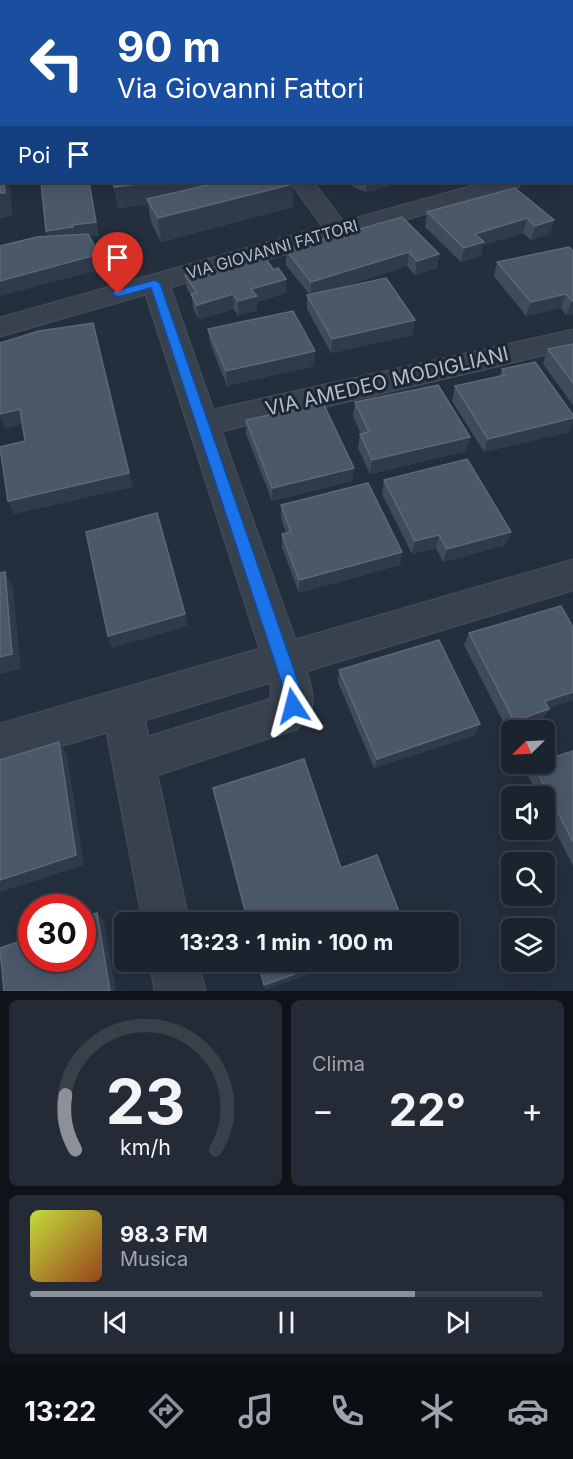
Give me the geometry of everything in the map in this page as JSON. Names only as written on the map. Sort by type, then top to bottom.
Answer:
[{"type":"street","points":[[303,183],[338,231]]},
{"type":"street","name":"VIA GIOVANNI FATTORI","points":[[0,327],[506,183]]},
{"type":"street","points":[[133,762],[288,712],[293,706],[293,694],[282,660],[155,283]]},
{"type":"street","name":"VIA AMEDEO MODIGLIANI","points":[[201,424],[573,339]]},
{"type":"street","points":[[0,744],[573,575]]},
{"type":"street","points":[[122,708],[164,912]]},
{"type":"street","points":[[176,972],[180,991]]},
{"type":"building","points":[[0,183],[4,183],[5,193],[0,193]]},
{"type":"building","points":[[41,183],[89,183],[96,222],[46,231]]},
{"type":"building","points":[[113,183],[146,183],[114,187]]},
{"type":"building","points":[[207,183],[293,184],[158,218],[147,199],[208,185]]},
{"type":"building","points":[[515,188],[554,220],[535,226],[527,218],[475,234],[484,242],[464,248],[427,212]]},
{"type":"building","points":[[402,217],[439,254],[417,261],[409,252],[311,282],[286,250]]},
{"type":"building","points":[[88,234],[99,254],[0,281],[0,246],[37,237]]},
{"type":"building","points":[[569,247],[573,251],[572,301],[566,294],[531,302],[497,262]]},
{"type":"building","points":[[262,254],[274,270],[278,268],[286,279],[251,289],[257,296],[238,301],[233,294],[197,305],[191,294],[197,293],[185,275]]},
{"type":"building","points":[[386,278],[415,320],[332,339],[307,295]]},
{"type":"building","points":[[293,311],[315,351],[226,371],[208,329]]},
{"type":"building","points":[[93,323],[129,473],[8,501],[0,447],[25,441],[20,409],[0,414],[0,343],[39,331]]},
{"type":"building","points":[[573,344],[573,383],[548,349]]},
{"type":"building","points":[[535,362],[573,418],[488,439],[455,386],[505,375],[502,369]]},
{"type":"building","points":[[438,385],[470,437],[372,460],[360,434],[369,432],[355,402]]},
{"type":"building","points":[[323,403],[354,468],[272,488],[246,420]]},
{"type":"building","points":[[467,459],[511,532],[447,549],[439,535],[415,541],[384,480]]},
{"type":"building","points":[[368,483],[402,552],[299,580],[282,534],[291,532],[281,505]]},
{"type":"building","points":[[157,513],[185,614],[108,636],[86,532]]},
{"type":"building","points":[[5,572],[12,654],[0,657],[0,573]]},
{"type":"building","points":[[561,606],[573,627],[573,692],[545,701],[549,709],[513,720],[469,633]]},
{"type":"building","points":[[439,640],[480,724],[377,759],[339,670]]},
{"type":"building","points":[[59,742],[76,855],[0,880],[0,760]]},
{"type":"building","points":[[573,751],[573,842],[555,807],[555,786],[544,786],[538,774],[555,774],[555,757]]},
{"type":"building","points":[[304,759],[341,868],[377,855],[399,912],[245,912],[213,788]]},
{"type":"building","points":[[96,913],[110,991],[4,991],[0,948],[18,942],[18,972],[96,972]]},
{"type":"building","points":[[261,972],[300,972],[264,985]]},
{"type":"route","points":[[118,294],[155,283],[292,687],[293,706]]}]
